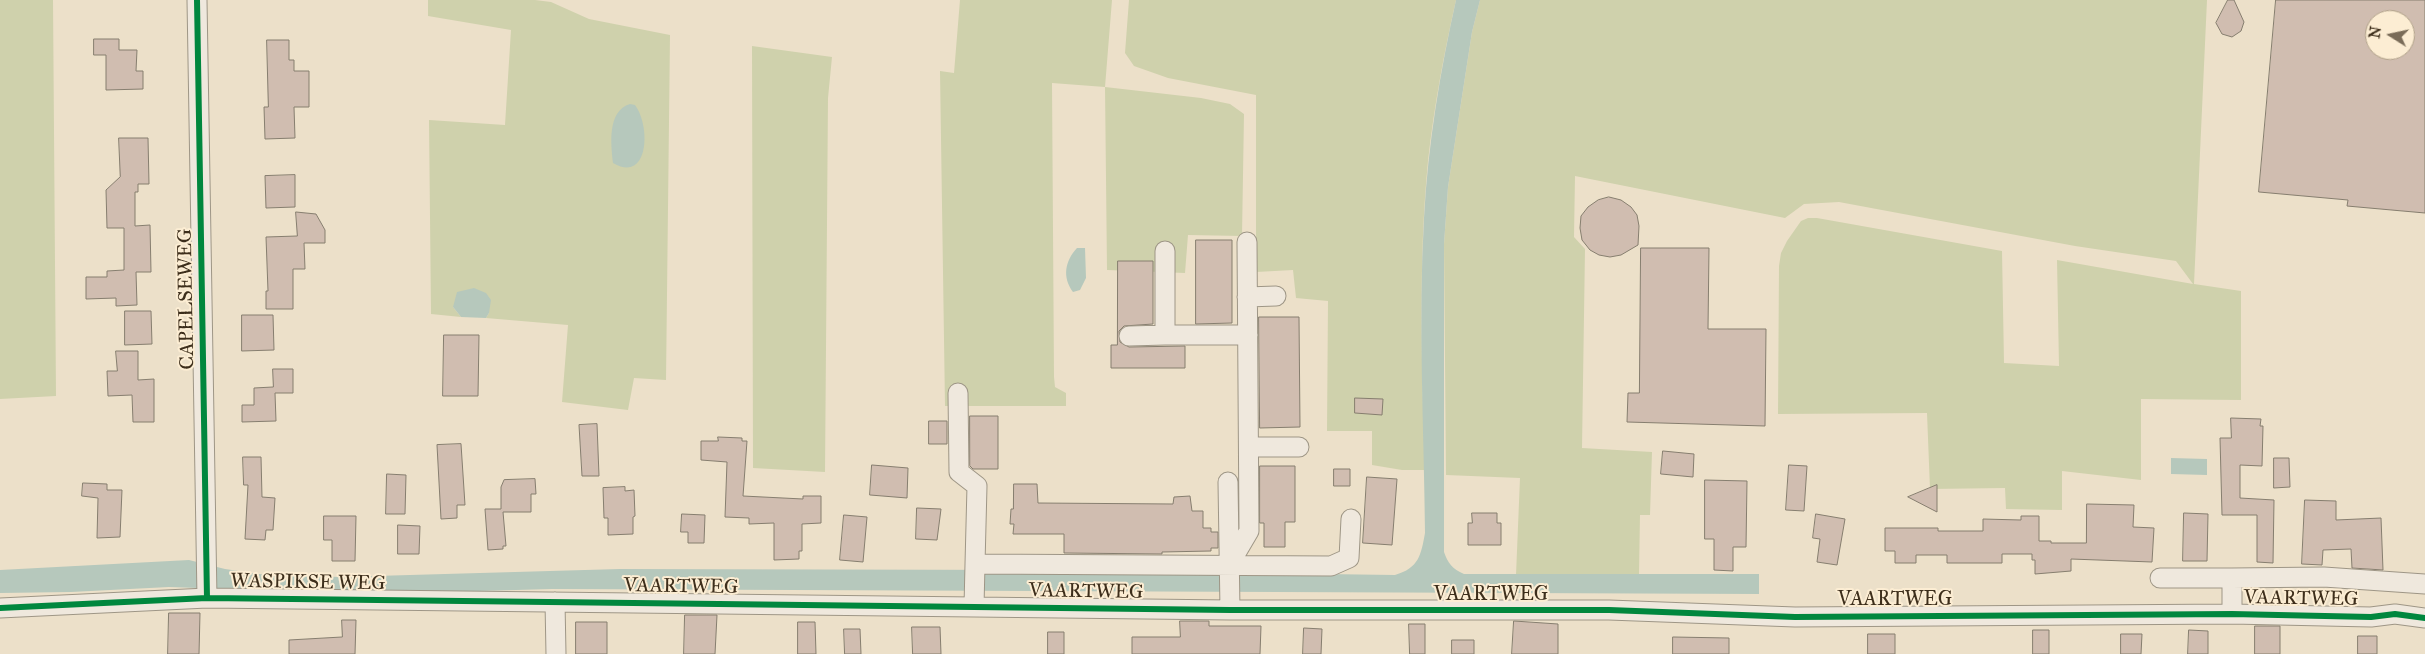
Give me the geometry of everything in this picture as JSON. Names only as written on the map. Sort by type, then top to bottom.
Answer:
[{"type":"street","name":"CAPELSEWEG","points":[[197,0],[208,555],[207,598]]},
{"type":"street","points":[[1229,586],[1250,531],[1247,242]]},
{"type":"street","points":[[1165,251],[1165,335]]},
{"type":"street","points":[[1247,297],[1276,296]]},
{"type":"street","points":[[1129,336],[1248,335]]},
{"type":"street","points":[[958,393],[959,472],[977,486],[974,599]]},
{"type":"street","points":[[1249,447],[1299,447]]},
{"type":"street","points":[[1228,482],[1229,586]]},
{"type":"street","name":"VAARTWEG","points":[[555,602],[974,599],[1229,586],[1331,566],[1349,558],[1351,519]]},
{"type":"street","name":"VAARTWEG","points":[[975,568],[1644,613],[1795,617],[2232,614],[2371,617],[2395,614],[2425,618]]},
{"type":"street","name":"VAARTWEG","points":[[2160,578],[2324,577],[2425,584]]},
{"type":"street","name":"VAARTWEG","points":[[2232,578],[2232,614]]},
{"type":"street","name":"WASPIKSE WEG","points":[[0,608],[207,598],[555,602]]},
{"type":"street","points":[[555,602],[556,654]]},
{"type":"green space","points":[[0,0],[53,0],[56,396],[0,399]]},
{"type":"green space","points":[[428,0],[535,0],[551,2],[589,19],[670,35],[666,380],[634,378],[628,410],[562,402],[568,325],[486,318],[489,313],[453,307],[461,317],[431,314],[429,120],[505,125],[511,30],[428,16]]},
{"type":"green space","points":[[960,0],[1112,0],[1105,87],[1052,83],[1054,377],[1055,387],[1066,393],[1066,406],[945,406],[940,71],[954,73]]},
{"type":"green space","points":[[1129,0],[1456,0],[1436,100],[1425,200],[1422,316],[1425,470],[1402,470],[1372,465],[1372,431],[1327,431],[1328,301],[1296,298],[1293,270],[1256,272],[1256,95],[1168,78],[1134,66],[1125,53]]},
{"type":"green space","points":[[1480,0],[2207,0],[2194,284],[2241,291],[2241,400],[2141,399],[2141,480],[2062,471],[2062,510],[2006,509],[2005,488],[1930,489],[1927,413],[1778,414],[1779,266],[1781,253],[1801,221],[1808,218],[1817,218],[2002,251],[2004,363],[2059,366],[2057,260],[2193,284],[2176,261],[2075,246],[1839,202],[1804,204],[1785,218],[1575,176],[1574,237],[1585,249],[1582,448],[1652,452],[1650,515],[1640,515],[1639,574],[1516,575],[1520,478],[1446,475],[1444,244],[1448,187],[1472,32]]},
{"type":"green space","points":[[752,46],[832,57],[828,98],[825,472],[753,468]]},
{"type":"green space","points":[[1105,87],[1201,98],[1230,104],[1244,114],[1242,236],[1188,235],[1185,273],[1107,270]]},
{"type":"shaded area","points":[[1456,0],[1480,0],[1472,32],[1448,187],[1444,244],[1444,552],[1447,559],[1453,568],[1464,574],[1759,574],[1759,594],[552,589],[372,594],[169,587],[71,592],[0,593],[0,570],[189,560],[225,569],[266,575],[340,577],[620,569],[1036,570],[1395,575],[1403,572],[1418,560],[1425,533],[1421,336],[1424,218],[1428,163],[1436,108]]},
{"type":"shaded area","points":[[630,104],[635,105],[640,114],[645,138],[644,150],[640,159],[634,166],[625,167],[613,163],[611,138],[617,114]]},
{"type":"shaded area","points":[[1077,248],[1085,248],[1086,278],[1080,290],[1073,292],[1067,281],[1066,269],[1070,258]]},
{"type":"shaded area","points":[[474,288],[486,293],[491,300],[489,313],[486,318],[461,317],[453,307],[457,292]]},
{"type":"shaded area","points":[[2171,458],[2207,459],[2207,475],[2171,474]]},
{"type":"building","points":[[2228,0],[2234,0],[2244,22],[2241,31],[2232,37],[2222,34],[2216,23]]},
{"type":"building","points":[[2276,0],[2425,0],[2425,213],[2347,206],[2348,200],[2259,192]]},
{"type":"building","points":[[94,39],[119,39],[119,50],[137,50],[136,71],[143,71],[143,89],[106,90],[106,55],[94,55]]},
{"type":"building","points":[[267,40],[289,40],[289,60],[294,60],[294,71],[309,71],[309,107],[294,107],[295,138],[265,139],[264,107],[268,107]]},
{"type":"building","points":[[119,138],[148,138],[149,184],[138,184],[138,192],[135,192],[135,226],[150,225],[151,272],[136,272],[137,305],[116,306],[116,298],[86,299],[86,277],[107,277],[107,271],[124,270],[124,228],[107,228],[106,190],[120,177]]},
{"type":"building","points":[[295,175],[295,207],[266,208],[265,176]]},
{"type":"building","points":[[1609,197],[1621,200],[1631,207],[1637,215],[1639,226],[1638,245],[1621,255],[1610,257],[1599,255],[1590,250],[1582,240],[1580,228],[1581,216],[1588,207],[1598,200]]},
{"type":"building","points":[[296,212],[316,214],[325,230],[325,243],[304,243],[305,269],[293,269],[293,309],[266,309],[266,291],[268,291],[266,237],[297,236]]},
{"type":"building","points":[[1196,240],[1232,240],[1232,323],[1196,324]]},
{"type":"building","points":[[1641,248],[1709,248],[1708,329],[1766,329],[1765,426],[1627,422],[1628,393],[1639,393]]},
{"type":"building","points":[[1118,261],[1153,261],[1153,324],[1124,326],[1119,331],[1120,342],[1129,347],[1185,346],[1185,368],[1111,368],[1111,345],[1117,345]]},
{"type":"building","points":[[125,311],[151,311],[152,344],[125,345]]},
{"type":"building","points":[[242,315],[273,315],[274,350],[242,351]]},
{"type":"building","points":[[1259,317],[1299,317],[1300,427],[1260,428]]},
{"type":"building","points":[[444,335],[479,335],[478,396],[443,396]]},
{"type":"building","points":[[116,351],[138,351],[138,380],[154,379],[154,422],[133,422],[132,395],[108,396],[107,371],[117,371]]},
{"type":"building","points":[[273,369],[293,369],[293,393],[275,393],[276,421],[242,422],[242,405],[254,405],[254,388],[273,387]]},
{"type":"building","points":[[1355,398],[1383,399],[1382,415],[1355,413]]},
{"type":"building","points":[[970,416],[998,416],[998,469],[973,469],[970,466]]},
{"type":"building","points":[[2231,418],[2261,419],[2260,426],[2263,426],[2262,466],[2240,465],[2240,498],[2274,500],[2273,563],[2257,562],[2257,515],[2222,515],[2220,438],[2231,438]]},
{"type":"building","points":[[929,421],[947,421],[947,444],[929,444]]},
{"type":"building","points":[[597,424],[599,476],[582,476],[579,425]]},
{"type":"building","points":[[718,437],[742,438],[742,441],[747,441],[743,496],[803,499],[803,496],[821,496],[821,523],[802,524],[802,551],[799,551],[799,559],[774,560],[774,523],[749,524],[749,518],[725,517],[727,462],[701,460],[701,441],[718,441]]},
{"type":"building","points":[[461,444],[465,505],[457,505],[457,518],[441,519],[437,445]]},
{"type":"building","points":[[1663,451],[1694,454],[1693,477],[1661,474]]},
{"type":"building","points":[[243,457],[261,457],[262,497],[275,498],[273,530],[266,530],[265,540],[245,539],[248,485],[244,485]]},
{"type":"building","points":[[2274,458],[2289,458],[2290,487],[2274,488]]},
{"type":"building","points":[[872,465],[908,468],[907,498],[870,495]]},
{"type":"building","points":[[1789,465],[1807,466],[1804,511],[1786,510]]},
{"type":"building","points":[[1260,466],[1295,466],[1295,522],[1285,522],[1285,547],[1264,547],[1264,523],[1260,523]]},
{"type":"building","points":[[1334,469],[1350,469],[1350,486],[1334,486]]},
{"type":"building","points":[[387,474],[406,475],[405,514],[386,514]]},
{"type":"building","points":[[1367,477],[1397,479],[1392,545],[1363,543]]},
{"type":"building","points":[[535,479],[536,494],[531,494],[531,512],[503,512],[506,546],[503,546],[503,549],[488,550],[485,509],[501,509],[501,487],[504,480]]},
{"type":"building","points":[[1705,480],[1747,481],[1746,547],[1733,547],[1733,571],[1714,570],[1714,539],[1705,539]]},
{"type":"building","points":[[83,483],[107,484],[107,490],[122,490],[120,537],[97,538],[98,498],[82,496]]},
{"type":"building","points":[[1014,484],[1037,484],[1038,503],[1173,504],[1174,497],[1190,496],[1192,511],[1203,511],[1203,528],[1211,528],[1211,532],[1218,532],[1218,548],[1211,548],[1211,551],[1162,552],[1162,554],[1064,553],[1064,534],[1013,534],[1014,524],[1010,524]]},
{"type":"building","points":[[1937,485],[1937,512],[1908,497]]},
{"type":"building","points":[[625,487],[625,491],[634,490],[635,516],[633,517],[633,534],[608,535],[608,518],[604,518],[603,488]]},
{"type":"building","points":[[2305,500],[2336,501],[2336,520],[2381,518],[2383,570],[2352,568],[2351,549],[2323,550],[2322,565],[2302,564]]},
{"type":"building","points":[[2087,504],[2134,505],[2133,527],[2154,528],[2152,562],[2071,559],[2071,571],[2035,574],[2035,560],[2032,560],[2032,554],[2002,554],[2002,563],[1947,563],[1947,555],[1916,555],[1916,563],[1895,563],[1895,551],[1885,551],[1885,528],[1938,528],[1938,531],[1983,531],[1983,519],[2021,520],[2021,516],[2039,516],[2039,541],[2086,543]]},
{"type":"building","points":[[917,508],[941,509],[937,540],[916,539]]},
{"type":"building","points":[[1472,513],[1497,513],[1497,523],[1501,523],[1501,545],[1468,545],[1468,523],[1472,523]]},
{"type":"building","points":[[2184,513],[2208,514],[2207,561],[2183,561]]},
{"type":"building","points":[[682,514],[705,515],[704,543],[688,543],[688,532],[681,532]]},
{"type":"building","points":[[1816,514],[1845,519],[1837,565],[1817,562],[1820,539],[1813,538]]},
{"type":"building","points":[[844,515],[867,517],[863,562],[840,560]]},
{"type":"building","points":[[324,516],[356,516],[355,561],[332,561],[332,540],[324,540]]},
{"type":"building","points":[[398,525],[420,526],[419,554],[398,554]]},
{"type":"building","points":[[169,613],[200,613],[199,654],[168,654]]},
{"type":"building","points":[[685,615],[717,615],[715,654],[684,654]]},
{"type":"building","points":[[342,620],[356,620],[355,654],[289,654],[289,640],[342,637]]},
{"type":"building","points":[[1180,621],[1209,621],[1209,626],[1261,626],[1260,654],[1132,654],[1132,637],[1180,637]]},
{"type":"building","points":[[1514,621],[1558,624],[1558,654],[1512,654]]},
{"type":"building","points":[[576,622],[607,622],[607,654],[576,654]]},
{"type":"building","points":[[798,622],[815,622],[816,654],[798,654]]},
{"type":"building","points":[[1409,624],[1425,624],[1425,654],[1410,654]]},
{"type":"building","points":[[2255,626],[2280,626],[2280,654],[2255,654]]},
{"type":"building","points":[[912,627],[940,627],[941,654],[913,654]]},
{"type":"building","points":[[1304,628],[1322,629],[1321,654],[1303,654]]},
{"type":"building","points":[[844,629],[860,629],[861,654],[845,654]]},
{"type":"building","points":[[2033,630],[2049,630],[2049,654],[2033,654]]},
{"type":"building","points":[[2189,630],[2208,631],[2208,654],[2188,654]]},
{"type":"building","points":[[1048,632],[1064,632],[1064,654],[1048,654]]},
{"type":"building","points":[[1868,634],[1895,634],[1895,654],[1868,654]]},
{"type":"building","points":[[2121,634],[2142,634],[2141,654],[2121,654]]},
{"type":"building","points":[[2358,636],[2377,636],[2377,654],[2358,654]]},
{"type":"building","points":[[1673,637],[1729,638],[1729,654],[1673,654]]},
{"type":"building","points":[[1452,640],[1474,640],[1474,654],[1452,654]]},
{"type":"cycle path","points":[[197,0],[207,598]]},
{"type":"cycle path","points":[[0,608],[207,598],[1230,610],[1609,610],[1795,617],[2232,614],[2371,617],[2395,614],[2425,618]]}]
